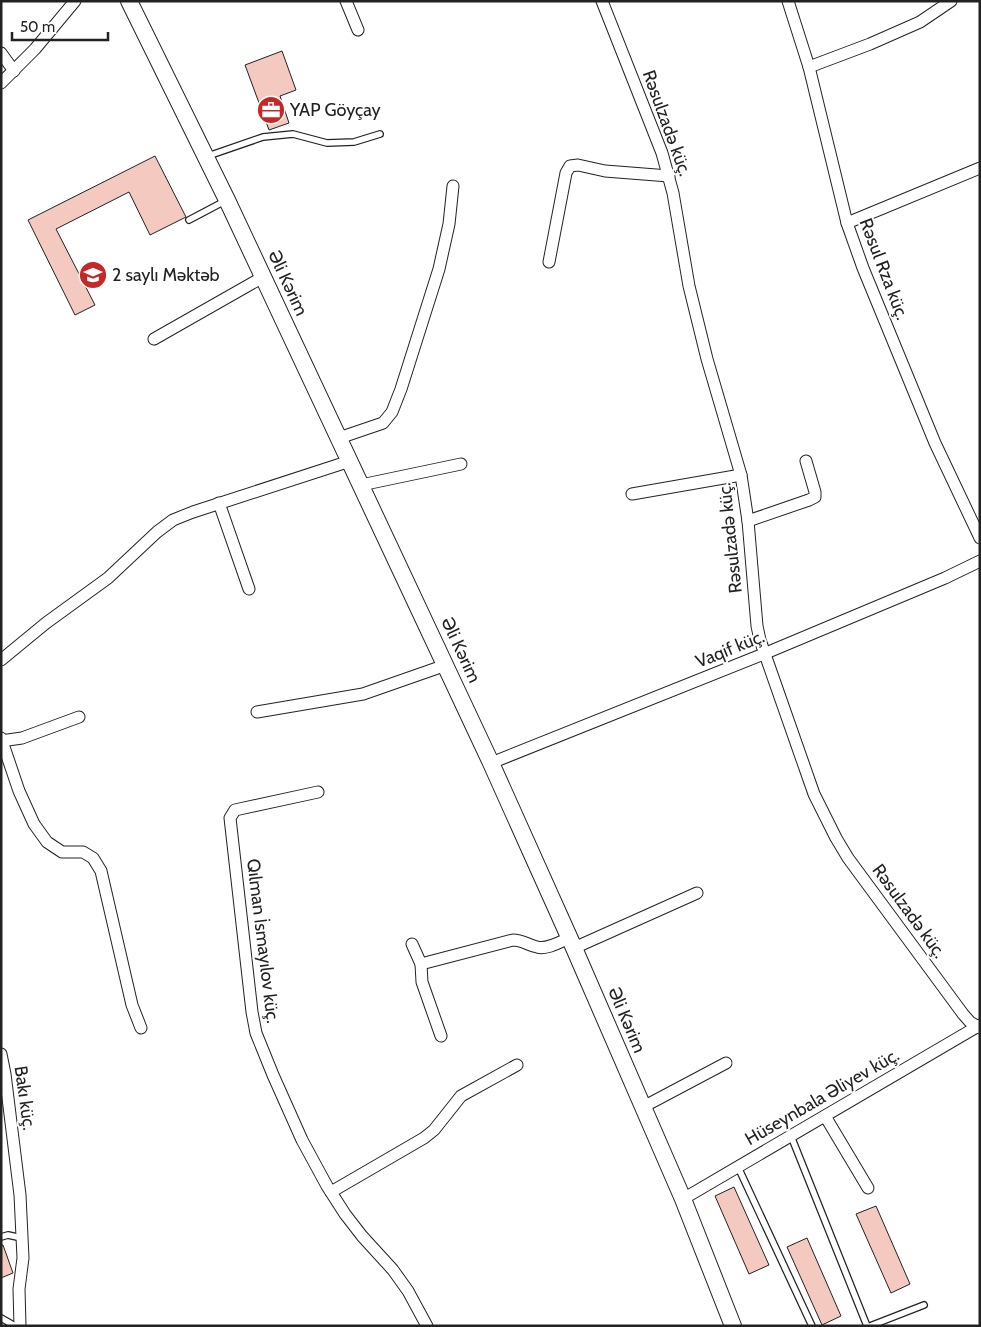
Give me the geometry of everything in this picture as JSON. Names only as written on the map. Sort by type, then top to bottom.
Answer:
[{"type":"main road","name":"Əli Kərim","points":[[129,1],[227,200],[491,763],[683,1199],[733,1326]]},
{"type":"street","points":[[1,83],[36,49],[75,1]]},
{"type":"street","points":[[346,1],[358,30]]},
{"type":"street","name":"Rəsulzadə küç.","points":[[602,1],[662,153],[669,176],[691,296],[706,359],[741,475],[748,521],[757,626],[814,794],[848,858],[963,1014],[970,1022],[979,1026]]},
{"type":"street","name":"Rəsul Rza küç.","points":[[788,1],[809,68],[841,204],[863,268],[935,443],[980,538]]},
{"type":"street","points":[[809,68],[920,22],[951,1]]},
{"type":"street","points":[[1,53],[14,71]]},
{"type":"street","points":[[549,262],[566,173],[570,166],[578,165],[605,171],[669,176]]},
{"type":"street","points":[[847,223],[980,168]]},
{"type":"street","points":[[340,438],[383,423],[392,412],[401,390],[439,269],[449,224],[452,186]]},
{"type":"street","points":[[154,340],[263,277]]},
{"type":"street","points":[[1,660],[46,623],[108,578],[157,532],[174,520],[219,503],[350,461]]},
{"type":"street","points":[[748,521],[810,500],[815,496],[806,461]]},
{"type":"street","points":[[361,485],[461,464]]},
{"type":"street","points":[[632,494],[741,475]]},
{"type":"street","points":[[219,503],[249,589]]},
{"type":"street","name":"Vaqif küç.","points":[[491,763],[766,653],[945,578],[980,561]]},
{"type":"street","points":[[257,712],[363,694],[446,665]]},
{"type":"street","points":[[79,717],[22,738],[2,740],[19,791],[34,824],[47,842],[62,852],[83,852],[93,858],[101,871],[132,1005],[141,1028]]},
{"type":"street","name":"Qılman İsmayılov küç.","points":[[318,792],[235,810],[230,818],[256,1033],[302,1140],[331,1192],[362,1236],[394,1270],[427,1326]]},
{"type":"street","points":[[421,964],[513,940],[520,940],[539,948],[571,943],[698,893]]},
{"type":"street","points":[[412,944],[421,964],[422,982],[441,1036]]},
{"type":"street","name":"Hüseynbala Əliyev küç.","points":[[683,1199],[979,1026]]},
{"type":"street","name":"Bakı küç.","points":[[1,1054],[20,1194],[23,1258],[19,1289],[20,1326]]},
{"type":"street","points":[[642,1107],[726,1063]]},
{"type":"street","points":[[331,1192],[424,1138],[434,1130],[461,1096],[517,1065]]},
{"type":"street","points":[[825,1116],[868,1188]]},
{"type":"lane","points":[[206,156],[263,137],[293,134],[327,142],[354,142],[380,134]]},
{"type":"lane","points":[[189,220],[227,200]]},
{"type":"lane","points":[[790,1136],[869,1326],[924,1305]]},
{"type":"lane","points":[[738,1167],[812,1326]]},
{"type":"lane","points":[[1,1237],[8,1235],[22,1238]]},
{"type":"lane","points":[[1,1318],[15,1326]]},
{"type":"building","points":[[282,51],[296,90],[280,96],[289,123],[269,130],[245,65]]},
{"type":"building","points":[[155,156],[186,217],[150,235],[129,192],[56,229],[95,305],[75,315],[28,220]]},
{"type":"building","points":[[734,1187],[769,1265],[749,1274],[715,1196]]},
{"type":"building","points":[[876,1206],[910,1284],[891,1293],[856,1214]]},
{"type":"building","points":[[807,1238],[841,1316],[822,1325],[787,1247]]},
{"type":"building","points":[[1,1245],[3,1245],[13,1273],[1,1278]]},
{"type":"place","name":"YAP Göyçay","points":[[271,110]]},
{"type":"place","name":"2 saylı Məktəb","points":[[93,275]]}]
